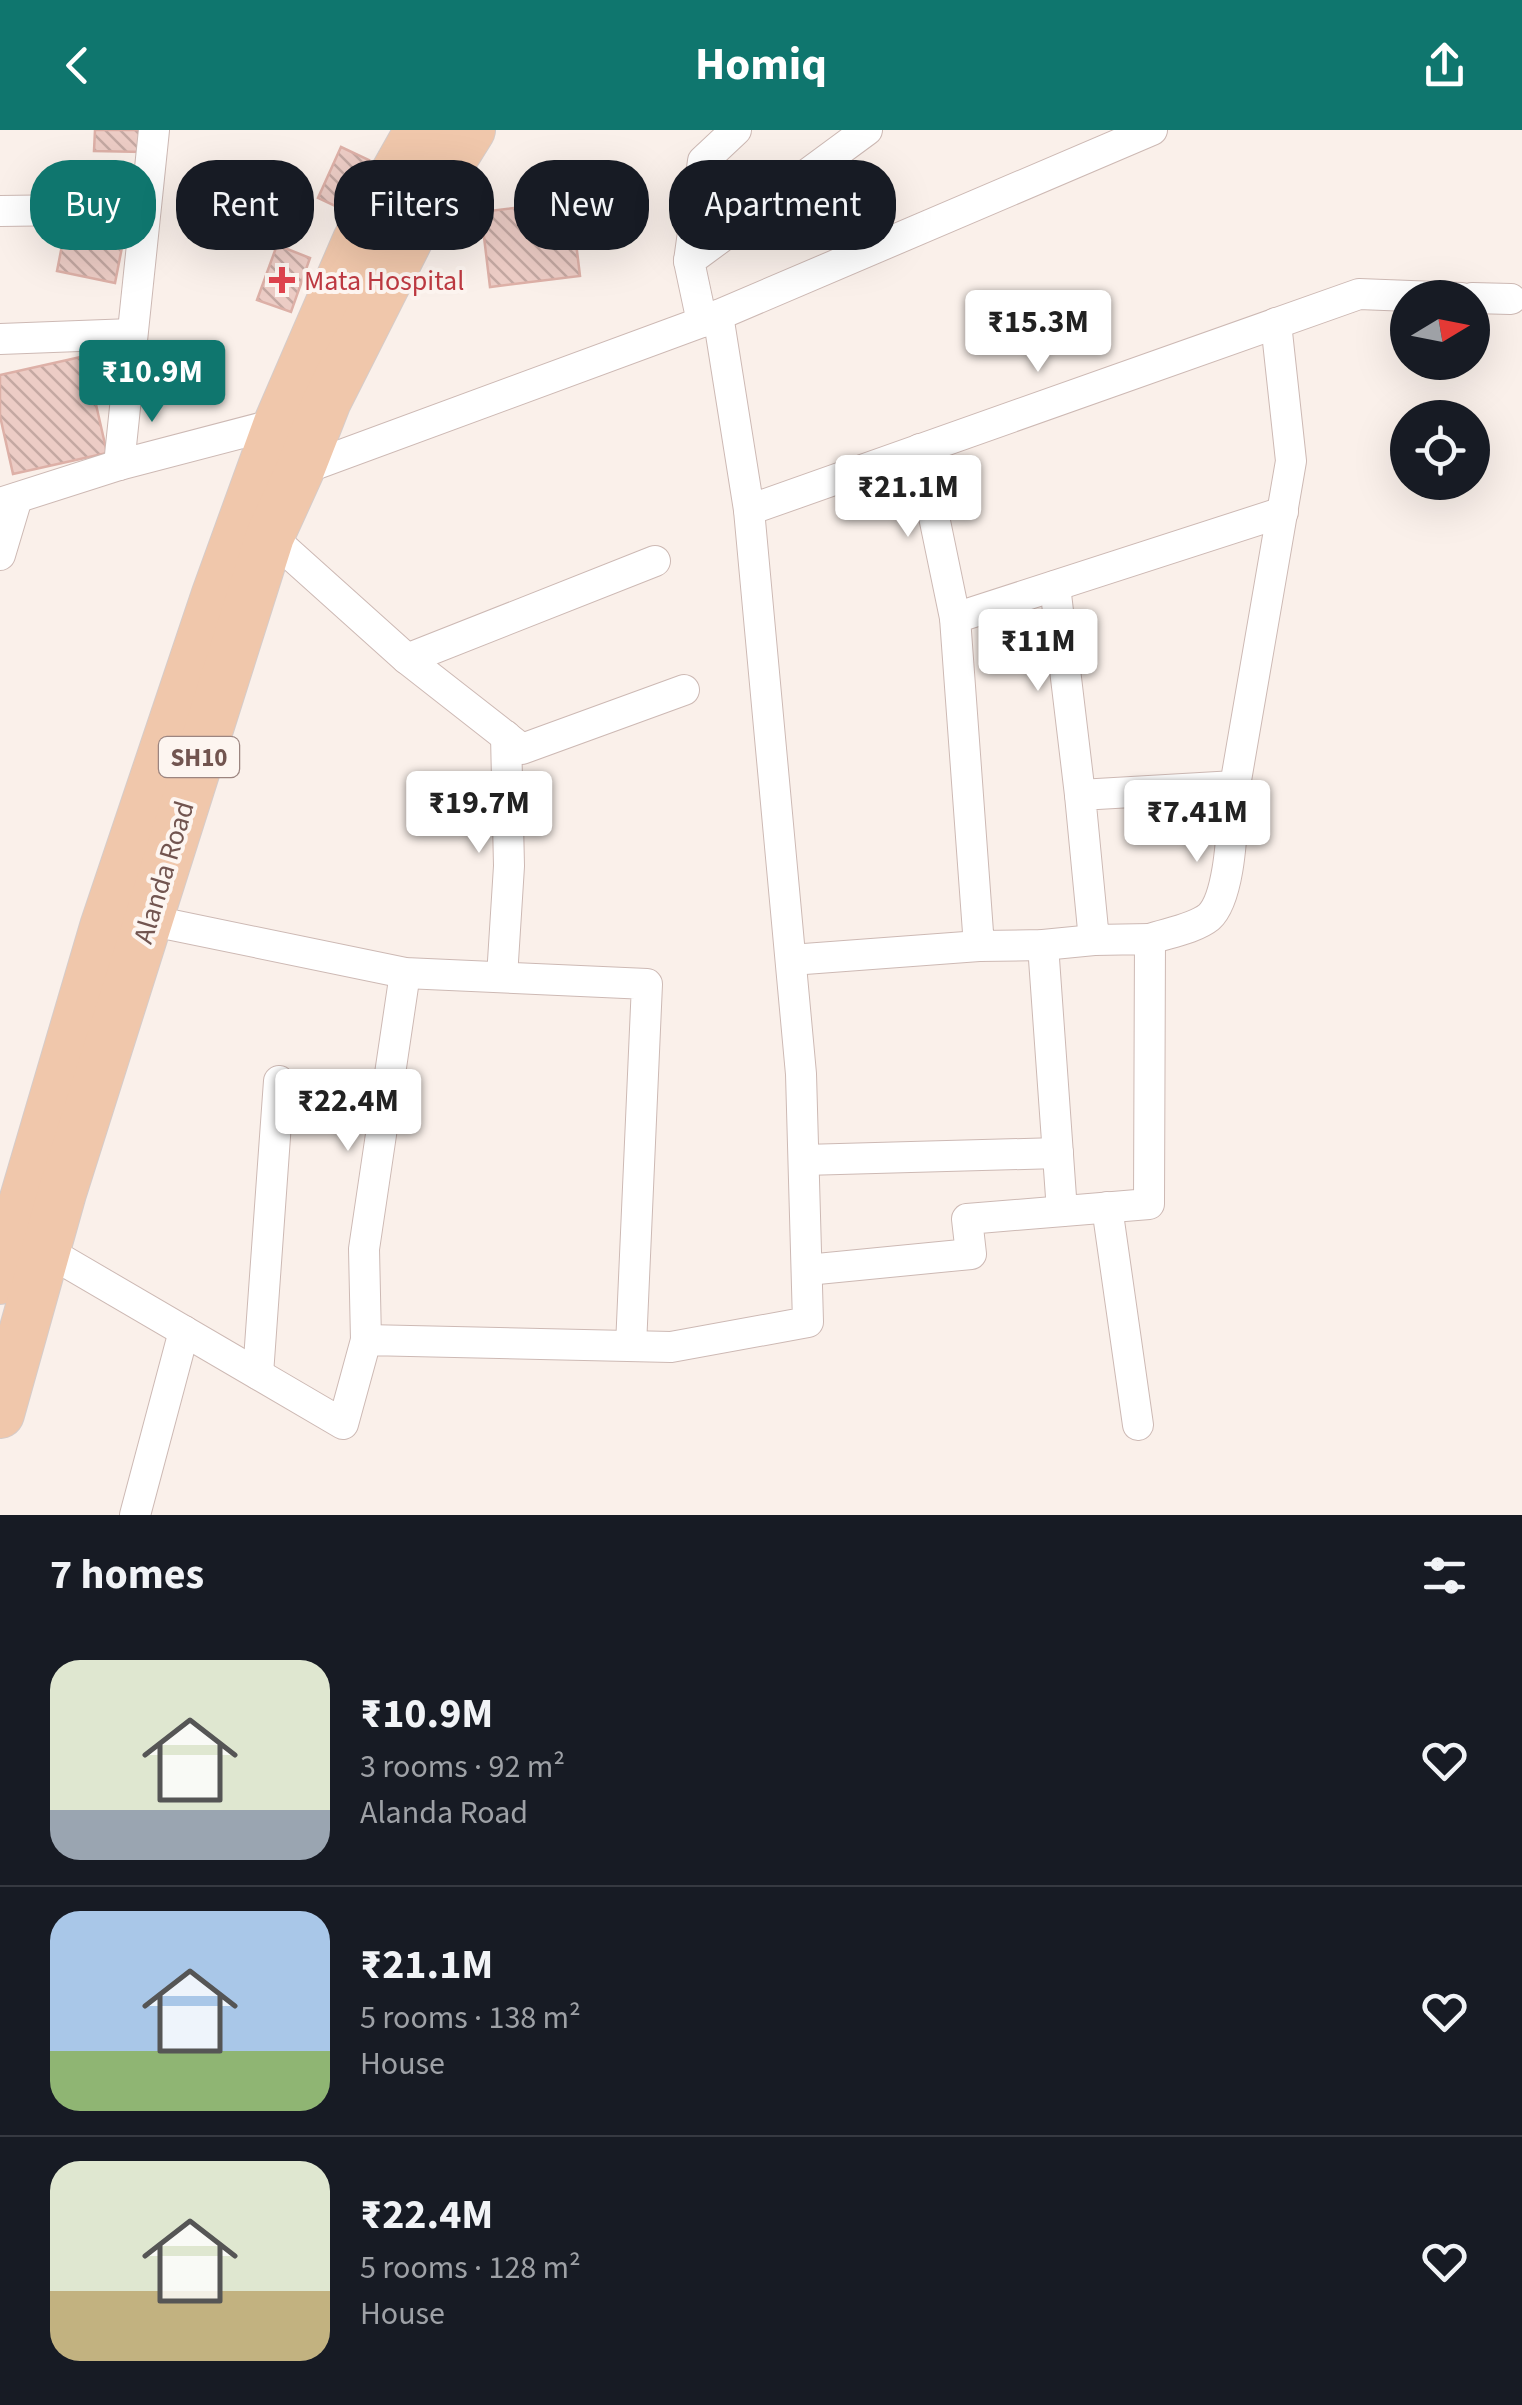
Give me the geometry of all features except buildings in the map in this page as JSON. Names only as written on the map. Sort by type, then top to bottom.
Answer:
[{"type":"main road","name":"Alanda Road","points":[[0,1280],[12,1192],[216,594],[278,477],[357,240],[419,130]]},
{"type":"main road","name":"Alanda Road","points":[[300,418],[471,130]]},
{"type":"main road","name":"Alanda Road","points":[[0,1414],[62,1194],[270,536],[278,477]]},
{"type":"street","points":[[151,160],[154,130]]},
{"type":"street","points":[[366,1340],[671,1346],[808,1322],[802,1074],[749,510],[710,318],[689,260],[703,161],[736,130]]},
{"type":"street","points":[[689,260],[866,130]]},
{"type":"street","points":[[278,477],[710,318],[1099,140],[1152,130]]},
{"type":"street","points":[[0,212],[30,212]]},
{"type":"street","points":[[119,464],[141,250]]},
{"type":"street","points":[[749,510],[1359,294],[1390,295]]},
{"type":"street","points":[[1490,298],[1511,299]]},
{"type":"street","points":[[791,960],[978,946],[1150,939],[1209,917],[1226,882],[1235,786],[1291,460],[1276,323]]},
{"type":"street","points":[[0,340],[132,334]]},
{"type":"street","points":[[0,555],[9,500],[119,464],[300,418]]},
{"type":"street","points":[[920,449],[955,618],[978,946]]},
{"type":"street","points":[[955,618],[1282,512]]},
{"type":"street","points":[[270,536],[408,659],[522,749],[684,690]]},
{"type":"street","points":[[408,659],[655,561]]},
{"type":"street","points":[[1055,586],[1094,940]]},
{"type":"street","points":[[502,977],[510,866],[506,736]]},
{"type":"street","points":[[1080,795],[1235,786]]},
{"type":"street","points":[[148,920],[405,973],[647,984],[632,1346]]},
{"type":"street","points":[[807,1270],[971,1254],[966,1219],[1149,1204],[1150,939]]},
{"type":"street","points":[[1043,944],[1062,1211]]},
{"type":"street","points":[[46,1251],[343,1424],[366,1340],[364,1249],[405,973]]},
{"type":"street","points":[[258,1374],[279,1081]]},
{"type":"street","points":[[804,1160],[1058,1153]]},
{"type":"street","points":[[1107,1207],[1138,1425]]},
{"type":"street","points":[[135,1515],[184,1331]]},
{"type":"place","name":"Mata Hospital","points":[[282,280]]}]
